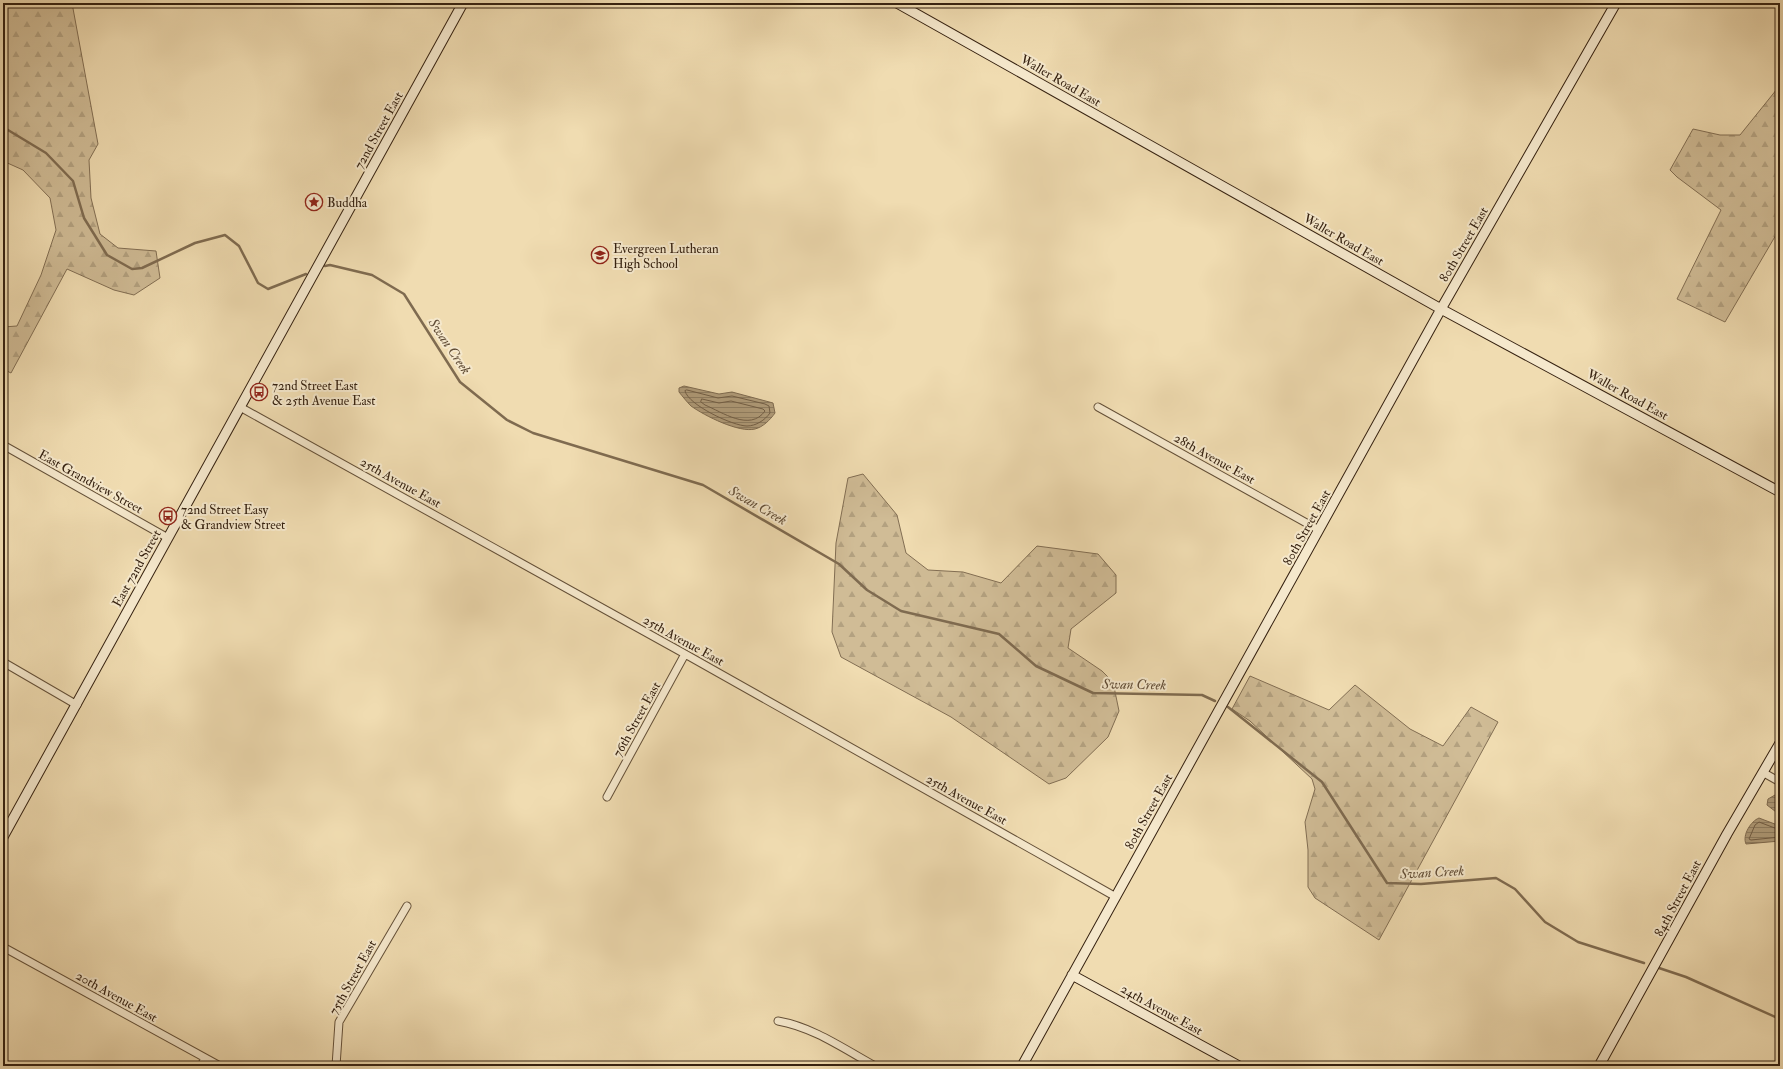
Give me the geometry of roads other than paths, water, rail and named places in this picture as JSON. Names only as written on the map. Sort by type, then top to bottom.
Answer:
[{"type":"street","name":"72nd Street East","points":[[316,269],[463,3]]},
{"type":"street","name":"Waller Road East","points":[[897,3],[1441,309],[1780,492]]},
{"type":"street","name":"80th Street East","points":[[1022,1066],[1441,309],[1616,3]]},
{"type":"street","name":"East 72nd Street","points":[[3,838],[316,269]]},
{"type":"street","name":"25th Avenue East","points":[[240,406],[685,654],[1116,897]]},
{"type":"street","name":"28th Avenue East","points":[[1098,407],[1319,530]]},
{"type":"street","name":"East Grandview Street","points":[[3,445],[168,538]]},
{"type":"street","name":"76th Street East","points":[[607,797],[685,654]]},
{"type":"street","points":[[3,662],[76,705]]},
{"type":"street","name":"84th Street East","points":[[1599,1066],[1727,834],[1780,744]]},
{"type":"street","points":[[1764,773],[1780,782]]},
{"type":"street","name":"75th Street East","points":[[336,1066],[339,1022],[407,906]]},
{"type":"street","name":"20th Avenue East","points":[[3,947],[220,1066]]},
{"type":"street","name":"24th Avenue East","points":[[1072,975],[1239,1066]]},
{"type":"street","points":[[778,1020],[794,1023],[826,1038],[875,1066]]},
{"type":"street","points":[[201,1066],[206,1058]]},
{"type":"water","points":[[684,386],[719,394],[732,392],[773,403],[775,413],[761,427],[755,429],[748,430],[731,426],[713,419],[691,406],[679,392],[679,388]]},
{"type":"water","points":[[1775,795],[1780,798],[1780,815],[1767,805],[1768,799]]},
{"type":"water","points":[[1759,818],[1780,826],[1780,841],[1746,844],[1745,837],[1750,825]]},
{"type":"waterway","name":"Swan Creek","points":[[3,127],[46,153],[73,181],[84,218],[107,255],[132,269],[142,268],[195,243],[225,235],[239,246],[258,283],[268,289],[306,274]]},
{"type":"waterway","name":"Swan Creek","points":[[325,266],[330,265],[372,275],[404,294],[460,382],[507,420],[533,433],[703,485],[839,564],[867,590],[901,611],[999,634],[1036,666],[1093,693],[1202,695],[1215,701]]},
{"type":"waterway","name":"Swan Creek","points":[[1228,707],[1322,782],[1387,883],[1421,884],[1496,878],[1515,889],[1545,922],[1578,942],[1644,963]]},
{"type":"waterway","name":"Swan Creek","points":[[1659,968],[1686,977],[1780,1019]]},
{"type":"place","name":"Buddha","points":[[314,202]]},
{"type":"place","name":"Evergreen Lutheran High School","points":[[600,255]]},
{"type":"place","name":"72nd Street East & 25th Avenue East","points":[[259,392]]},
{"type":"place","name":"72nd Street Easy & Grandview Street","points":[[168,516]]}]
